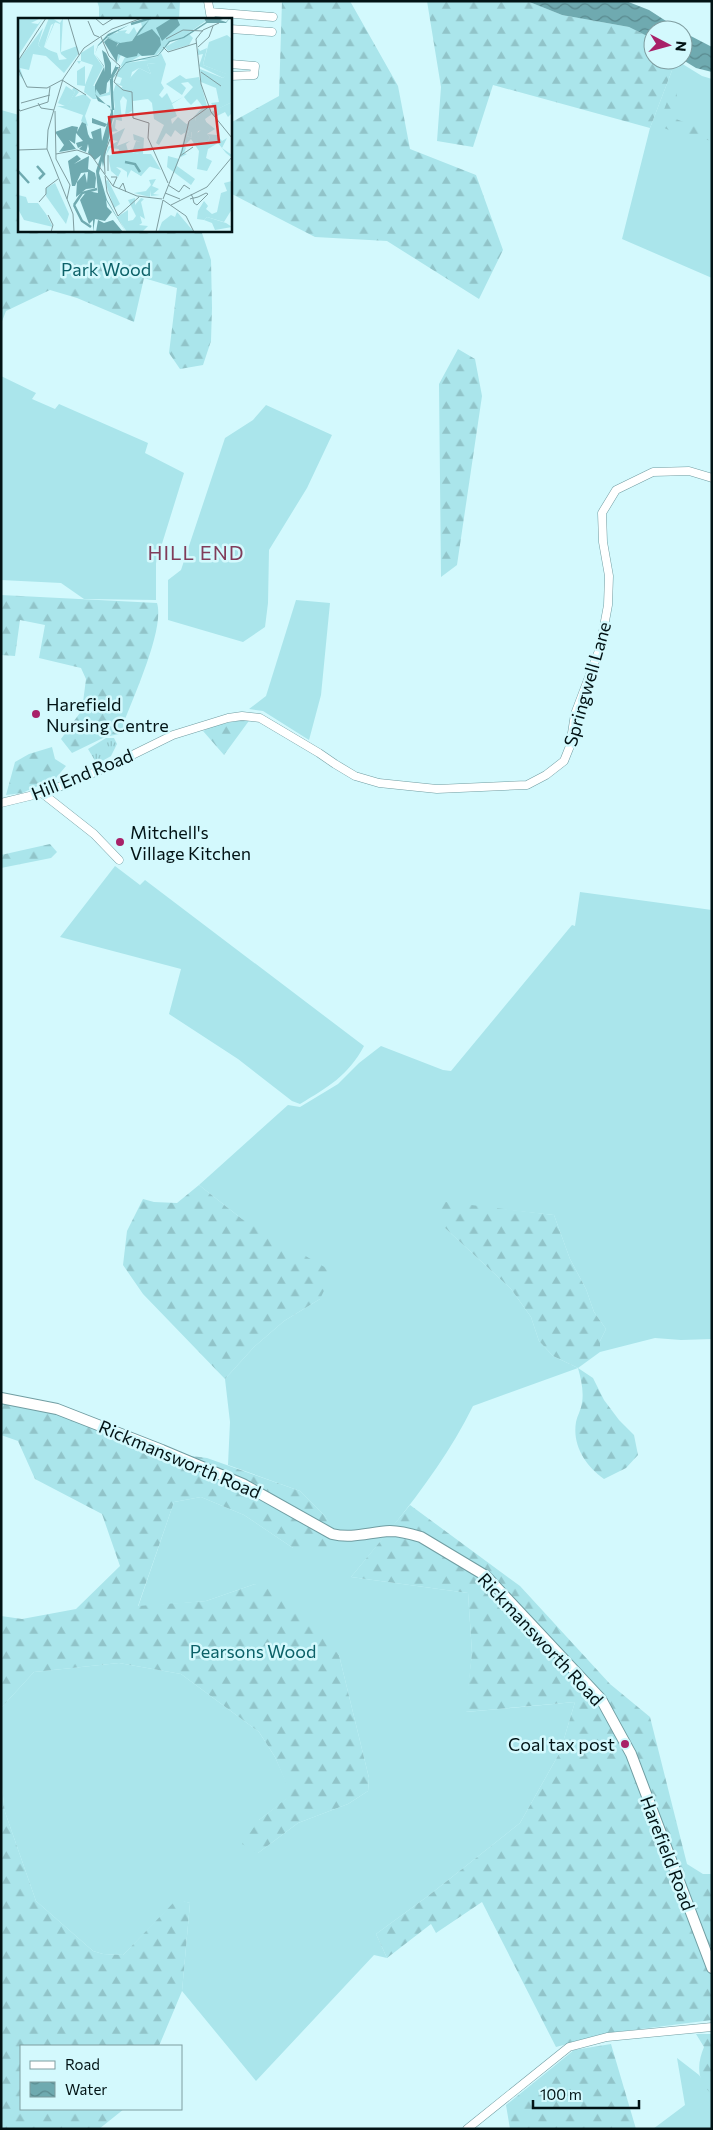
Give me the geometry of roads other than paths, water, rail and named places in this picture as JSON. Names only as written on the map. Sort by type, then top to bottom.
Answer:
[{"type":"street","points":[[208,1],[211,16],[273,17]]},
{"type":"street","points":[[231,29],[272,32]]},
{"type":"street","points":[[231,64],[255,66],[256,71],[254,75],[250,76],[231,76]]},
{"type":"street","name":"Springwell Lane","points":[[247,716],[260,718],[355,776],[379,783],[437,789],[527,785],[546,775],[564,760],[570,746],[575,714],[600,648],[608,605],[609,576],[603,542],[602,513],[616,490],[653,472],[689,471],[712,478]]},
{"type":"street","name":"Hill End Road","points":[[1,803],[42,793],[116,763],[173,735],[228,718],[247,716]]},
{"type":"street","points":[[42,793],[94,834],[119,860]]},
{"type":"street","name":"Rickmansworth Road","points":[[1,1398],[57,1409],[162,1450],[243,1484],[332,1534],[354,1537],[398,1531],[421,1538],[486,1576],[588,1684],[601,1699],[631,1754],[635,1766]]},
{"type":"street","name":"Harefield Road","points":[[635,1766],[712,1968]]},
{"type":"street","points":[[467,2129],[569,2047],[607,2037],[712,2027]]},
{"type":"water","points":[[527,1],[626,1],[649,10],[664,20],[643,20],[643,34],[629,27],[562,15]]},
{"type":"water","points":[[693,37],[712,47],[712,72],[693,66]]},
{"type":"place","name":"Harefield Nursing Centre","points":[[36,714]]},
{"type":"place","name":"Mitchell's Village Kitchen","points":[[120,842]]},
{"type":"place","name":"Coal tax post","points":[[625,1744]]},
{"type":"district","name":"HILL END","points":[[196,552]]},
{"type":"park label","name":"Park Wood","points":[[106,269]]},
{"type":"park label","name":"Pearsons Wood","points":[[253,1651]]}]
